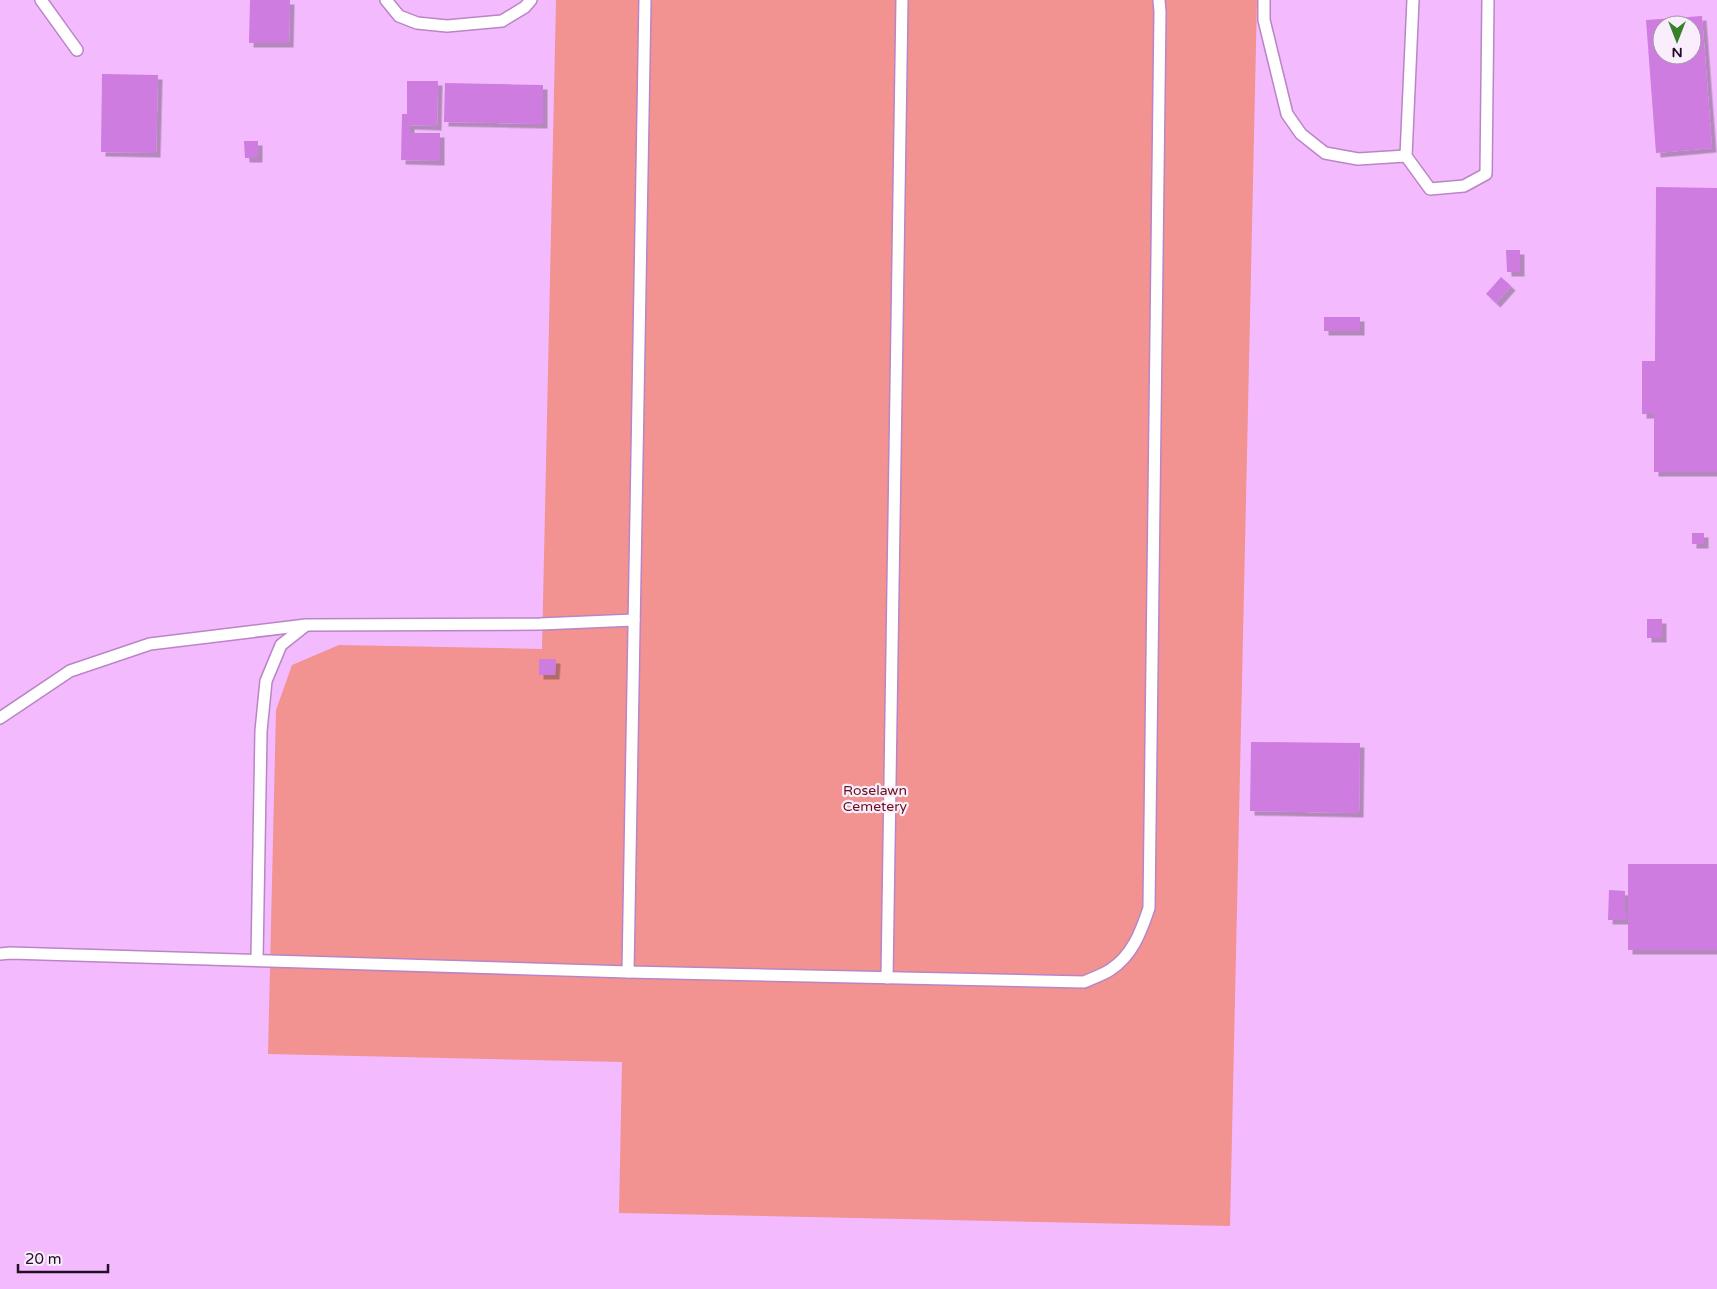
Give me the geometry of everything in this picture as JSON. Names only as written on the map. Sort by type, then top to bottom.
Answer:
[{"type":"lane","points":[[41,0],[77,50]]},
{"type":"lane","points":[[386,0],[399,16],[417,23],[447,26],[502,21],[525,7],[531,0]]},
{"type":"lane","points":[[628,972],[645,0]]},
{"type":"lane","points":[[887,978],[902,0]]},
{"type":"lane","points":[[0,954],[10,952],[628,972],[1084,982],[1110,970],[1127,954],[1141,934],[1149,908],[1160,12],[1158,0]]},
{"type":"lane","points":[[1264,0],[1264,20],[1288,114],[1301,134],[1325,153],[1358,159],[1406,156]]},
{"type":"lane","points":[[1413,0],[1406,156],[1430,189],[1464,186],[1486,174],[1488,0]]},
{"type":"lane","points":[[0,718],[70,671],[150,644],[306,625],[540,624],[634,620]]},
{"type":"lane","points":[[257,960],[261,731],[266,681],[281,645],[306,625]]},
{"type":"green space","name":"Roselawn Cemetery","points":[[556,0],[1257,0],[1230,1226],[619,1213],[622,1062],[268,1054],[276,710],[292,665],[339,645],[542,649]]},
{"type":"building","points":[[250,0],[290,0],[289,43],[249,43]]},
{"type":"building","points":[[1702,16],[1712,148],[1656,153],[1646,20],[1652,20],[1652,65],[1702,65]]},
{"type":"building","points":[[102,74],[158,75],[156,153],[101,152]]},
{"type":"building","points":[[407,81],[438,81],[437,126],[410,125],[410,133],[440,133],[440,161],[401,160],[402,114],[407,114]]},
{"type":"building","points":[[445,83],[543,85],[543,124],[444,122]]},
{"type":"building","points":[[244,141],[258,141],[258,158],[245,158]]},
{"type":"building","points":[[1656,187],[1717,188],[1717,472],[1654,472],[1654,414],[1642,414],[1642,361],[1655,361]]},
{"type":"building","points":[[1506,250],[1520,250],[1520,272],[1507,272]]},
{"type":"building","points":[[1501,277],[1511,286],[1496,303],[1486,294]]},
{"type":"building","points":[[1324,317],[1360,317],[1360,331],[1324,331]]},
{"type":"building","points":[[1692,533],[1704,533],[1704,544],[1692,544]]},
{"type":"building","points":[[1647,619],[1662,619],[1662,638],[1647,638]]},
{"type":"building","points":[[539,659],[556,659],[555,675],[539,675]]},
{"type":"building","points":[[1251,742],[1360,743],[1359,813],[1250,811]]},
{"type":"building","points":[[1628,864],[1717,864],[1717,950],[1628,950]]},
{"type":"building","points":[[1609,890],[1625,891],[1625,913],[1627,913],[1627,920],[1608,920]]}]
